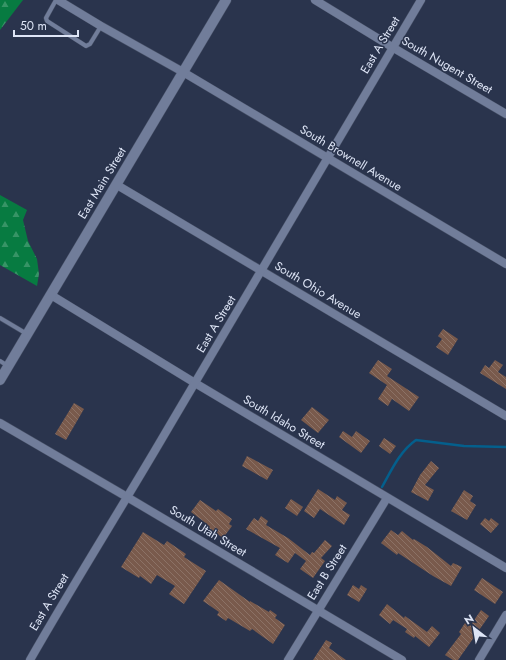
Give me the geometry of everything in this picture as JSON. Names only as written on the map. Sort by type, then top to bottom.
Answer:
[{"type":"street","name":"South Brownell Avenue","points":[[57,0],[183,72],[506,264]]},
{"type":"street","name":"East Main Street","points":[[0,380],[4,364],[28,334],[226,0]]},
{"type":"street","name":"South Nugent Street","points":[[315,0],[392,48],[506,114]]},
{"type":"street","name":"East A Street","points":[[30,660],[59,609],[128,497],[262,271],[421,0]]},
{"type":"street","name":"South Ohio Avenue","points":[[117,185],[506,416]]},
{"type":"street","name":"South Idaho Street","points":[[51,295],[195,383],[506,568]]},
{"type":"street","name":"South Utah Street","points":[[0,423],[128,497],[402,660]]},
{"type":"street","name":"East B Street","points":[[288,660],[388,498]]},
{"type":"street","points":[[479,660],[506,615]]},
{"type":"lane","points":[[57,0],[46,18],[47,21],[86,46],[90,44],[101,26]]},
{"type":"lane","points":[[0,318],[28,334]]},
{"type":"green space","points":[[0,0],[23,0],[0,30]]},
{"type":"green space","points":[[0,195],[27,210],[23,220],[28,241],[37,259],[39,274],[37,286],[0,265]]},
{"type":"building","points":[[443,329],[458,339],[448,355],[436,347],[442,339],[438,336]]},
{"type":"building","points":[[378,360],[392,369],[387,376],[419,397],[409,411],[392,399],[388,406],[378,399],[387,385],[369,373]]},
{"type":"building","points":[[495,360],[503,365],[498,372],[506,377],[506,389],[480,373],[485,365],[489,368]]},
{"type":"building","points":[[74,403],[84,409],[66,440],[55,434]]},
{"type":"building","points":[[312,407],[329,420],[318,433],[301,420]]},
{"type":"building","points":[[343,431],[352,437],[356,431],[370,441],[361,453],[339,437]]},
{"type":"building","points":[[384,438],[396,446],[390,454],[379,446]]},
{"type":"building","points":[[247,456],[273,470],[267,480],[242,466]]},
{"type":"building","points":[[431,461],[439,468],[425,485],[434,490],[428,501],[411,492],[420,475]]},
{"type":"building","points":[[318,489],[335,500],[337,496],[347,503],[342,510],[350,515],[344,525],[320,509],[314,518],[304,511]]},
{"type":"building","points":[[464,490],[473,496],[470,501],[476,505],[467,520],[451,511]]},
{"type":"building","points":[[291,499],[303,507],[297,516],[285,508]]},
{"type":"building","points":[[200,500],[216,511],[218,509],[232,519],[229,524],[232,526],[223,538],[206,526],[207,524],[191,512]]},
{"type":"building","points":[[261,516],[268,521],[266,525],[288,538],[310,555],[312,552],[314,553],[325,540],[332,546],[321,558],[325,561],[313,578],[300,569],[306,561],[295,553],[288,563],[275,555],[280,548],[246,529],[254,518],[258,521]]},
{"type":"building","points":[[485,518],[489,521],[491,518],[499,524],[491,533],[480,524]]},
{"type":"building","points":[[391,530],[398,535],[402,531],[413,540],[414,539],[427,547],[451,566],[453,563],[462,567],[451,586],[398,553],[397,555],[381,543]]},
{"type":"building","points":[[143,532],[164,545],[167,541],[186,554],[184,557],[206,571],[184,604],[169,594],[175,586],[157,575],[151,584],[140,576],[139,578],[121,567]]},
{"type":"building","points":[[482,578],[503,592],[495,604],[474,590]]},
{"type":"building","points":[[219,580],[250,602],[269,612],[270,610],[277,615],[275,618],[285,625],[273,644],[252,629],[250,631],[228,618],[226,621],[217,615],[219,612],[203,601]]},
{"type":"building","points":[[353,585],[359,589],[361,585],[367,589],[359,602],[347,595]]},
{"type":"building","points":[[387,604],[404,618],[405,616],[427,632],[432,626],[440,633],[429,647],[415,636],[414,638],[405,632],[407,629],[393,620],[390,624],[379,615]]},
{"type":"building","points":[[481,610],[489,616],[458,660],[453,660],[445,655],[461,634],[459,632],[465,623],[470,626]]},
{"type":"building","points":[[326,640],[332,643],[329,648],[346,660],[313,660]]},
{"type":"waterway","points":[[382,487],[401,455],[416,440],[464,446],[506,447]]}]
